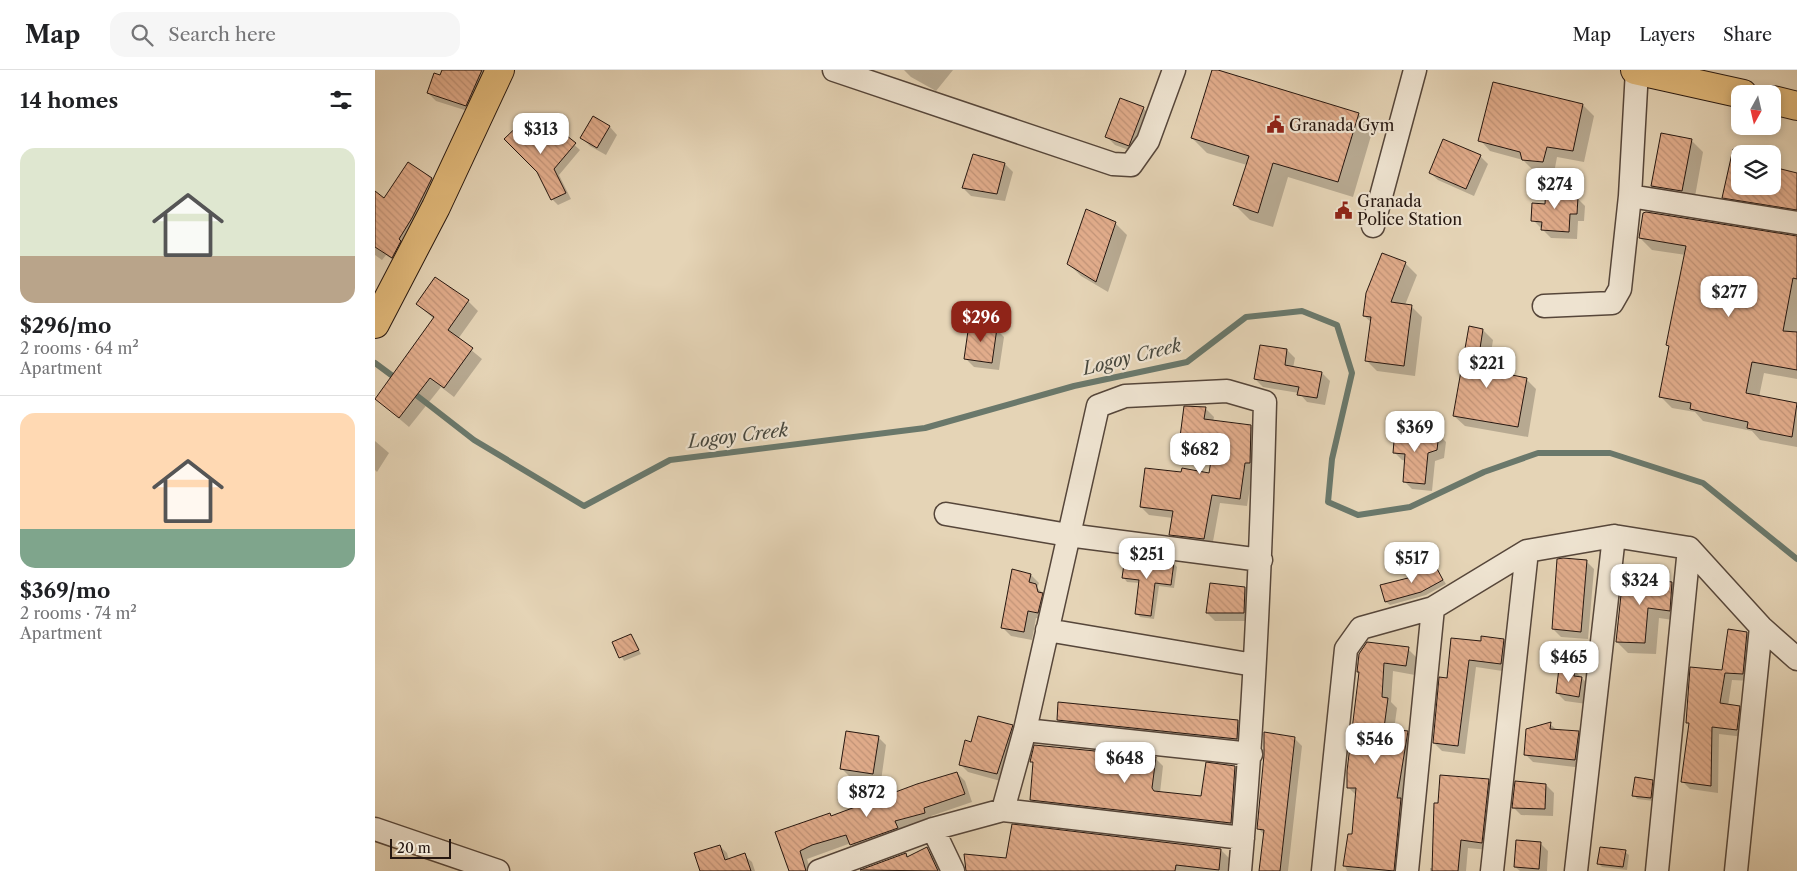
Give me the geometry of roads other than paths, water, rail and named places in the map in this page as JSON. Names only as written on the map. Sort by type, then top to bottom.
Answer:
[{"type":"main road","points":[[379,317],[436,206],[500,70]]},
{"type":"main road","points":[[1637,70],[1731,91]]},
{"type":"main road","points":[[1781,102],[1797,106]]},
{"type":"street","points":[[834,70],[1113,164],[1131,165],[1148,141],[1174,70]]},
{"type":"street","points":[[1373,226],[1415,70]]},
{"type":"street","points":[[1544,306],[1601,306],[1612,303],[1620,289],[1630,196],[1637,70]]},
{"type":"street","points":[[1630,196],[1797,224]]},
{"type":"street","points":[[1003,810],[1025,730],[1098,406],[1125,396],[1227,391],[1265,402],[1261,560],[1254,665],[1251,754],[1240,871]]},
{"type":"street","points":[[946,514],[1069,535],[1261,560]]},
{"type":"street","points":[[1576,871],[1613,536]]},
{"type":"street","points":[[1323,871],[1346,649],[1361,628],[1433,608],[1527,551],[1613,536],[1689,548],[1761,627],[1797,659]]},
{"type":"street","points":[[1657,871],[1689,548]]},
{"type":"street","points":[[1492,871],[1527,551]]},
{"type":"street","points":[[1407,871],[1433,608]]},
{"type":"street","points":[[1736,871],[1761,627]]},
{"type":"street","points":[[1047,630],[1254,665]]},
{"type":"street","points":[[1025,730],[1251,754]]},
{"type":"street","points":[[819,871],[857,865],[933,829],[1003,810],[1243,838]]},
{"type":"street","points":[[375,829],[498,871]]},
{"type":"street","points":[[933,829],[953,871]]},
{"type":"waterway","name":"Logoy Creek","points":[[411,391],[474,440],[584,506],[670,460],[925,428],[1074,386],[1187,362],[1246,317],[1302,311],[1337,325],[1352,373],[1332,459],[1328,502],[1358,515],[1410,507],[1484,472],[1538,453],[1610,453],[1703,483],[1797,559]]},
{"type":"waterway","name":"Logoy Creek","points":[[375,363],[398,380]]},
{"type":"place","name":"Granada Gym","points":[[1275,125]]},
{"type":"place","name":"Granada Police Station","points":[[1343,210]]}]
